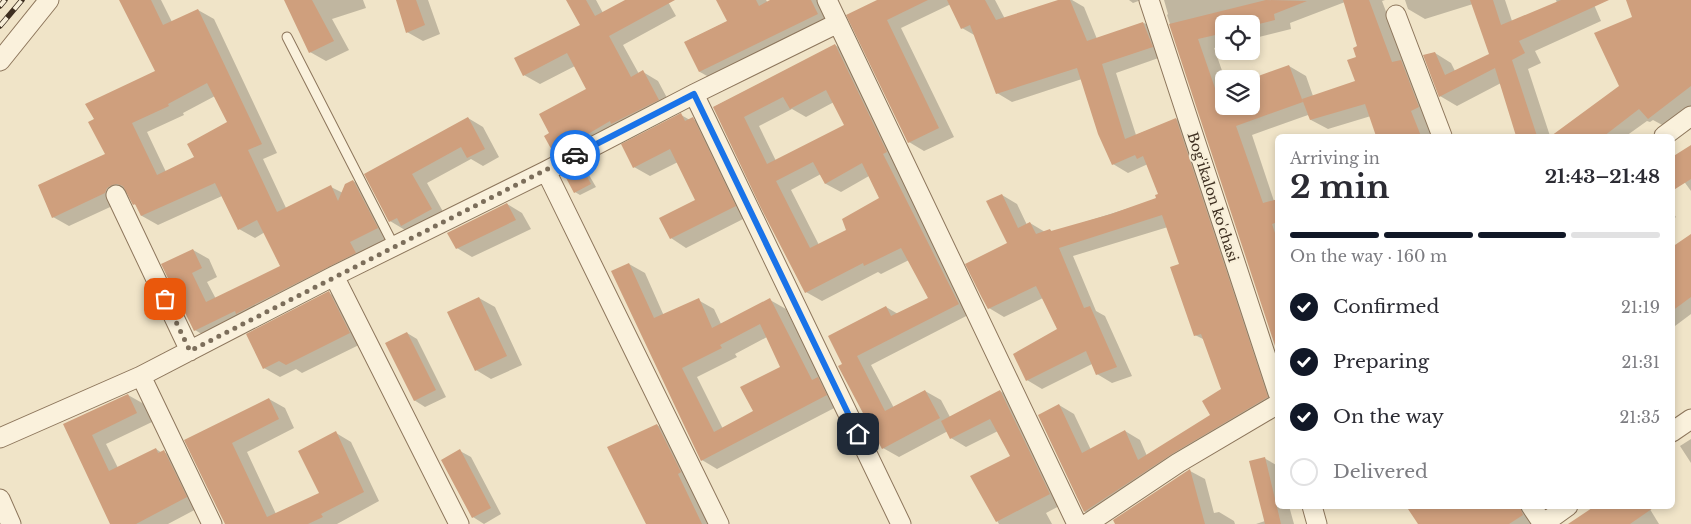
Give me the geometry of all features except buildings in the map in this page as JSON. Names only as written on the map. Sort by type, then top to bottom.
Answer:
[{"type":"street","points":[[0,61],[49,0]]},
{"type":"street","points":[[827,0],[1078,524]]},
{"type":"street","name":"Bog'ikalon ko'chasi","points":[[1149,0],[1275,384]]},
{"type":"street","points":[[1396,15],[1441,134]]},
{"type":"street","points":[[0,438],[141,376],[334,276],[838,23]]},
{"type":"street","points":[[694,94],[901,524]]},
{"type":"street","points":[[1667,134],[1691,116]]},
{"type":"street","points":[[546,171],[719,524]]},
{"type":"street","points":[[116,195],[190,351]]},
{"type":"street","points":[[334,276],[459,524]]},
{"type":"street","points":[[141,376],[212,524]]},
{"type":"street","points":[[1087,524],[1178,463],[1275,406]]},
{"type":"street","points":[[1675,430],[1691,419]]},
{"type":"street","points":[[0,499],[11,524]]},
{"type":"street","points":[[1313,509],[1317,524]]},
{"type":"street","points":[[1533,509],[1543,524],[1564,509]]},
{"type":"lane","points":[[287,37],[394,246]]},
{"type":"railway","points":[[0,6],[5,0]]},
{"type":"railway","points":[[0,26],[22,0]]},
{"type":"way so far","points":[[165,299],[190,351],[334,276],[575,155]]},
{"type":"route","points":[[575,155],[694,94],[858,434]]}]
